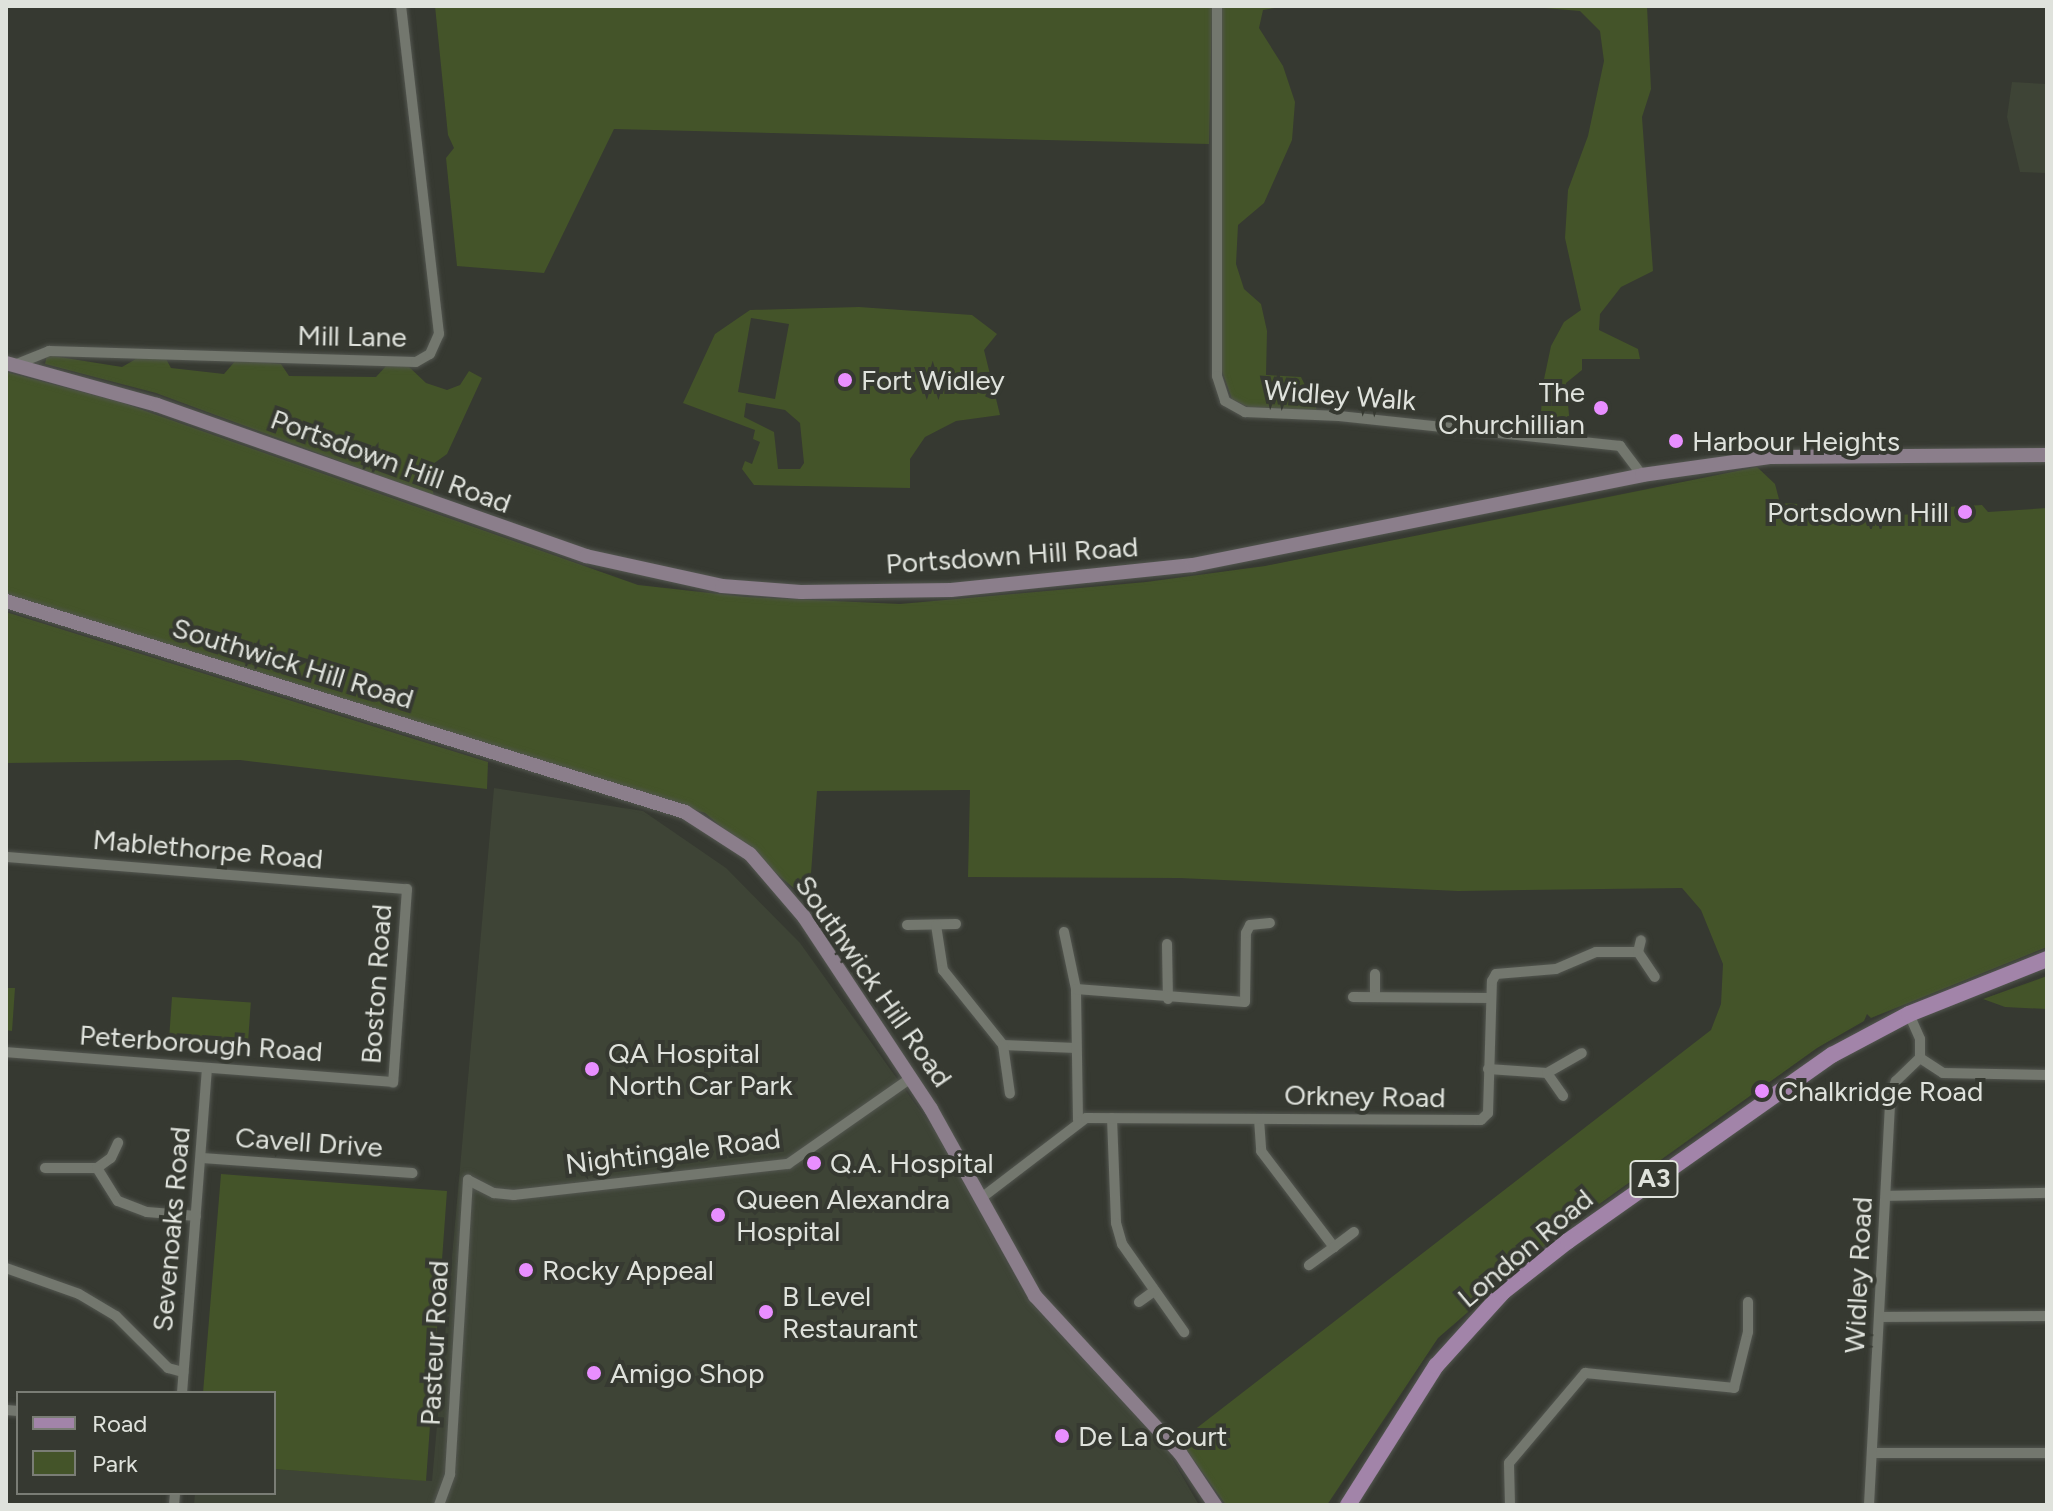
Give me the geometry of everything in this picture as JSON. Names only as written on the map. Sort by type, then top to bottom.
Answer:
[{"type":"main road","name":"Portsdown Hill Road","points":[[12,363],[157,405],[586,556],[722,586],[801,592],[951,590],[1193,565],[1642,475],[1770,457],[2047,455]]},
{"type":"main road","name":"Southwick Hill Road","points":[[6,601],[685,812],[750,854],[804,917],[911,1078],[1035,1296],[1180,1453],[1215,1505]]},
{"type":"main road","name":"London Road","points":[[1348,1505],[1436,1366],[1503,1292],[1762,1101],[1832,1055],[1909,1014],[2047,959]]},
{"type":"street","name":"Mill Lane","points":[[12,363],[49,351],[416,362],[430,354],[439,334],[401,6]]},
{"type":"street","name":"Widley Walk","points":[[1217,6],[1217,376],[1225,401],[1245,412],[1339,416],[1620,446],[1642,475]]},
{"type":"street","name":"Mablethorpe Road","points":[[6,857],[407,889]]},
{"type":"street","name":"Boston Road","points":[[393,1082],[407,889]]},
{"type":"street","points":[[1076,989],[1168,999],[1245,1002],[1246,933],[1250,925],[1270,923]]},
{"type":"street","points":[[907,925],[956,924]]},
{"type":"street","points":[[936,925],[943,970],[1003,1045],[1010,1094]]},
{"type":"street","points":[[980,1199],[1078,1120],[1076,989],[1064,932]]},
{"type":"street","points":[[1641,940],[1638,952],[1655,977]]},
{"type":"street","points":[[1167,944],[1168,999]]},
{"type":"street","points":[[1353,997],[1491,998],[1496,974],[1556,969],[1596,952],[1638,952]]},
{"type":"street","points":[[1375,974],[1375,997]]},
{"type":"street","name":"Orkney Road","points":[[1078,1120],[1473,1122],[1488,1113],[1491,998]]},
{"type":"street","points":[[1909,1014],[1920,1039],[1920,1058],[1956,1076],[2047,1075]]},
{"type":"street","points":[[1003,1045],[1076,1048]]},
{"type":"street","name":"Peterborough Road","points":[[6,1052],[393,1082]]},
{"type":"street","points":[[1488,1069],[1547,1073],[1582,1053]]},
{"type":"street","name":"Widley Road","points":[[1869,1505],[1890,1098],[1896,1081],[1920,1058]]},
{"type":"street","name":"Sevenoaks Road","points":[[182,1391],[207,1068]]},
{"type":"street","points":[[1547,1073],[1563,1096]]},
{"type":"street","name":"Nightingale Road","points":[[468,1180],[494,1193],[514,1195],[788,1164],[911,1078]]},
{"type":"street","points":[[1112,1118],[1116,1223],[1122,1244],[1184,1332]]},
{"type":"street","points":[[1259,1119],[1261,1151],[1334,1247]]},
{"type":"street","points":[[45,1168],[97,1168],[111,1158],[118,1143]]},
{"type":"street","name":"Cavell Drive","points":[[202,1158],[412,1173]]},
{"type":"street","points":[[97,1168],[118,1201],[147,1212],[196,1216]]},
{"type":"street","name":"Pasteur Road","points":[[439,1505],[450,1474],[468,1180]]},
{"type":"street","points":[[1886,1196],[2047,1193]]},
{"type":"street","points":[[1309,1265],[1354,1232]]},
{"type":"street","points":[[6,1268],[79,1294],[116,1316],[168,1368],[183,1372]]},
{"type":"street","points":[[1139,1302],[1154,1291]]},
{"type":"street","points":[[1510,1505],[1509,1463],[1585,1373],[1734,1388],[1748,1332],[1748,1302]]},
{"type":"street","points":[[1880,1317],[2047,1316]]},
{"type":"street","points":[[1873,1453],[2047,1453]]},
{"type":"shaded area","points":[[2012,82],[2047,84],[2047,173],[2020,172],[2007,117]]},
{"type":"shaded area","name":"Queen Alexandra Hospital","points":[[494,788],[643,811],[726,868],[800,943],[936,1133],[1026,1298],[1168,1452],[1199,1505],[194,1505],[195,1495],[276,1495],[276,1469],[432,1481]]},
{"type":"green space","points":[[435,6],[1212,6],[1209,144],[614,129],[544,273],[457,266],[446,158],[454,148],[448,135]]},
{"type":"green space","points":[[1220,6],[1286,6],[1263,10],[1259,28],[1283,66],[1295,102],[1292,140],[1264,203],[1238,225],[1236,264],[1244,289],[1261,304],[1267,331],[1266,375],[1301,377],[1317,410],[1248,407],[1232,399],[1221,368]]},
{"type":"green space","points":[[1520,6],[1647,6],[1651,89],[1642,117],[1653,271],[1621,287],[1600,314],[1599,330],[1638,349],[1640,359],[1582,359],[1582,370],[1566,383],[1571,436],[1548,433],[1541,412],[1543,384],[1551,346],[1564,322],[1581,310],[1565,238],[1568,190],[1588,136],[1604,61],[1600,31],[1580,11]]},
{"type":"green space","points":[[859,307],[972,315],[997,334],[984,350],[1000,415],[956,421],[925,437],[910,459],[910,488],[754,485],[742,469],[745,461],[752,464],[760,442],[753,439],[755,430],[683,403],[715,334],[750,310]],"holes":[[[751,318],[789,324],[775,399],[738,392]],[[746,403],[785,410],[800,423],[804,463],[800,469],[778,469],[774,432],[744,417]]]},
{"type":"green space","points":[[47,355],[122,367],[141,356],[165,357],[171,368],[224,374],[236,360],[281,364],[289,376],[376,377],[387,365],[407,365],[426,383],[447,390],[460,385],[469,371],[482,378],[447,454],[433,464],[429,476],[434,496],[156,393],[45,364]]},
{"type":"green space","points":[[6,372],[120,402],[638,585],[746,597],[900,604],[1146,582],[1265,566],[1757,467],[1775,484],[1780,503],[1816,505],[1818,516],[1941,514],[1947,507],[1982,505],[1988,512],[2047,508],[2047,947],[1871,1018],[1867,1014],[1864,1021],[1817,1048],[1563,1230],[1438,1338],[1327,1505],[1226,1505],[1180,1441],[1711,1030],[1721,1004],[1723,964],[1701,910],[1682,888],[1458,891],[1180,878],[968,877],[970,790],[817,791],[809,901],[705,813],[6,594]]},
{"type":"green space","points":[[6,612],[488,762],[487,789],[240,760],[6,763]]},
{"type":"green space","points":[[2047,976],[2047,1009],[2005,1007],[1983,999]]},
{"type":"green space","points":[[6,988],[15,988],[12,1031],[6,1030]]},
{"type":"green space","points":[[172,997],[251,1003],[248,1044],[169,1039]]},
{"type":"green space","points":[[221,1174],[447,1191],[426,1481],[276,1469],[276,1391],[203,1391]]},
{"type":"place","name":"Fort Widley","points":[[845,380]]},
{"type":"place","name":"The Churchillian","points":[[1601,408]]},
{"type":"place","name":"Harbour Heights","points":[[1676,441]]},
{"type":"place","name":"Portsdown Hill","points":[[1965,512]]},
{"type":"place","name":"QA Hospital North Car Park","points":[[592,1069]]},
{"type":"place","name":"Chalkridge Road","points":[[1762,1091]]},
{"type":"place","name":"Q.A. Hospital","points":[[814,1163]]},
{"type":"place","name":"Queen Alexandra Hospital","points":[[718,1215]]},
{"type":"place","name":"Rocky Appeal","points":[[526,1270]]},
{"type":"place","name":"B Level Restaurant","points":[[766,1312]]},
{"type":"place","name":"Amigo Shop","points":[[594,1373]]},
{"type":"place","name":"De La Court","points":[[1062,1436]]}]
